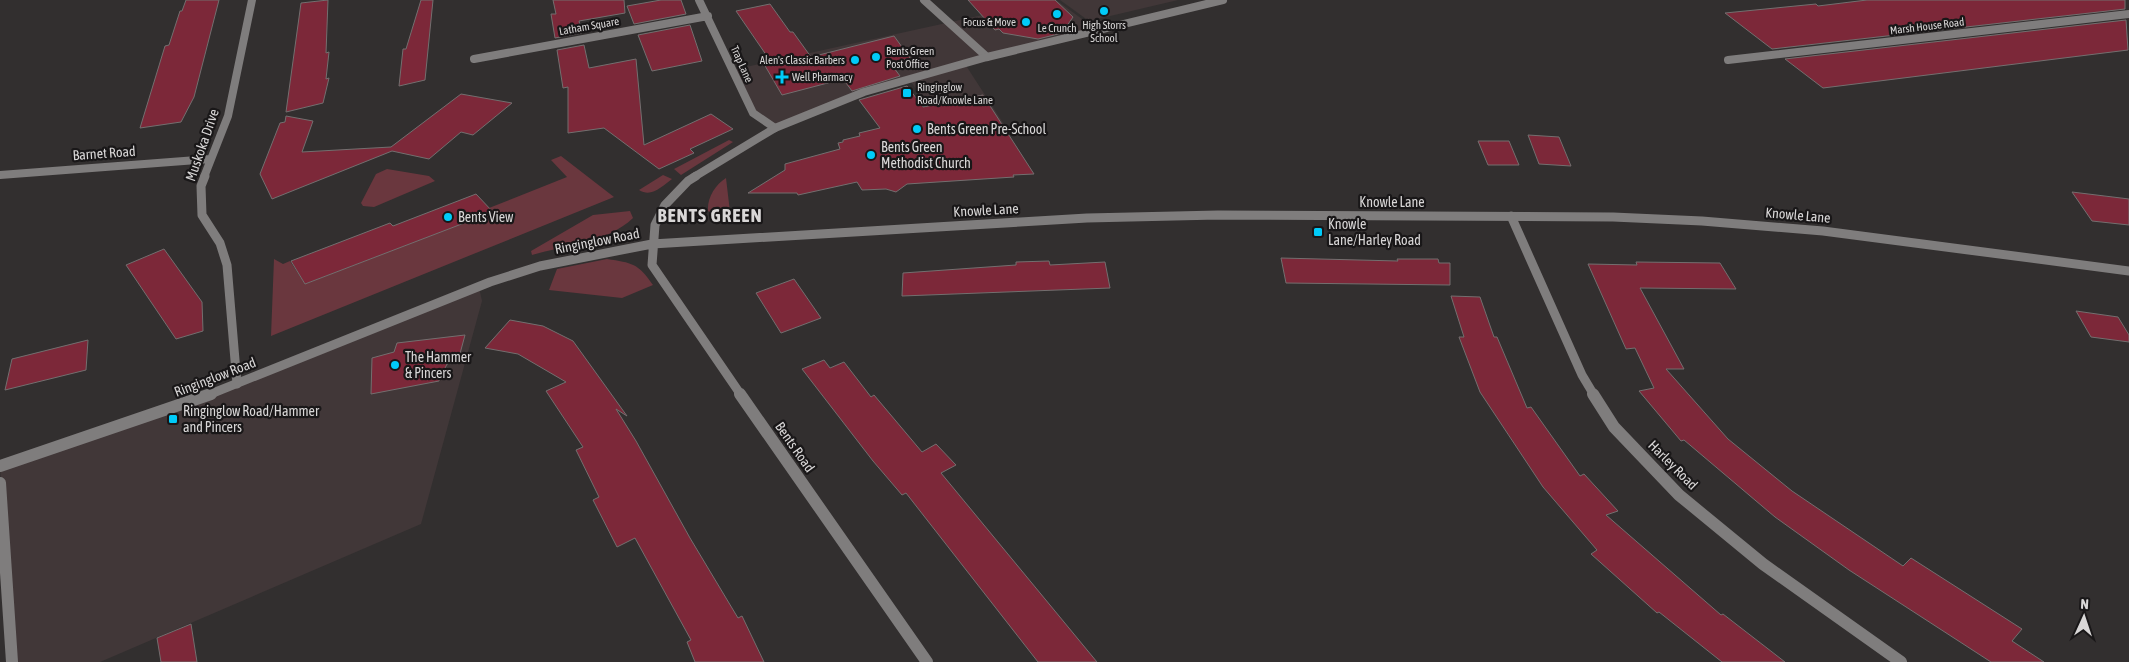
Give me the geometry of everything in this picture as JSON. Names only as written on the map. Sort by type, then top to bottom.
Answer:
[{"type":"street","name":"Muskoka Drive","points":[[237,384],[227,265],[220,243],[202,215],[200,186],[228,116],[252,0]]},
{"type":"street","name":"Trap Lane","points":[[699,0],[746,101],[754,113],[775,128]]},
{"type":"street","points":[[924,0],[988,57]]},
{"type":"street","name":"Ringinglow Road","points":[[0,466],[152,416],[237,384],[490,282],[540,266],[652,244],[655,225],[665,205],[688,181],[775,128],[864,92],[988,57],[1223,0]]},
{"type":"street","name":"Marsh House Road","points":[[1728,60],[2129,14]]},
{"type":"street","name":"Latham Square","points":[[474,58],[708,16]]},
{"type":"street","name":"Barnet Road","points":[[0,175],[210,159]]},
{"type":"street","name":"Knowle Lane","points":[[652,244],[1087,218],[1218,214],[1511,216],[1692,220],[1814,230],[2129,271]]},
{"type":"street","name":"Harley Road","points":[[1511,216],[1582,375],[1614,427],[1679,495],[1763,564],[1901,662]]},
{"type":"street","name":"Bents Road","points":[[652,244],[652,265],[664,285],[927,662]]},
{"type":"street","points":[[0,483],[12,662]]},
{"type":"shaded area","points":[[1022,0],[1056,0],[1097,30],[965,64],[1007,129],[954,143],[909,79],[775,128],[753,113],[732,70],[1010,9]]},
{"type":"shaded area","name":"High Storrs School","points":[[1060,0],[1178,0],[1089,21]]},
{"type":"shaded area","points":[[729,140],[733,142],[681,175],[674,169]]},
{"type":"shaded area","points":[[561,156],[614,197],[271,336],[274,259],[283,264],[290,261],[305,284],[492,212],[489,208],[567,177],[551,160]]},
{"type":"shaded area","points":[[387,169],[429,176],[435,181],[374,207],[363,206],[361,203],[376,174]]},
{"type":"shaded area","points":[[663,175],[672,179],[661,188],[648,193],[639,190]]},
{"type":"shaded area","points":[[726,178],[730,212],[714,215],[708,211],[710,197],[715,188]]},
{"type":"shaded area","points":[[630,211],[633,218],[611,233],[586,242],[532,255],[531,251],[593,215]]},
{"type":"shaded area","points":[[607,259],[634,265],[643,272],[653,285],[622,298],[549,290],[557,269]]},
{"type":"shaded area","points":[[479,287],[482,301],[421,524],[100,662],[12,662],[0,466],[151,416]]},
{"type":"building","points":[[186,0],[219,0],[194,97],[181,122],[140,128],[165,46],[169,45],[180,11],[182,11]]},
{"type":"building","points":[[328,0],[326,53],[329,52],[326,79],[329,78],[323,103],[286,112],[301,3]]},
{"type":"building","points":[[421,0],[433,0],[425,80],[399,86],[403,49],[406,49]]},
{"type":"building","points":[[553,0],[624,0],[625,13],[579,21],[582,33],[555,38],[551,14],[556,14]]},
{"type":"building","points":[[661,0],[681,0],[686,14],[634,24],[627,6]]},
{"type":"building","points":[[968,0],[1055,0],[1073,17],[1062,33],[1038,39],[1003,33],[999,29],[995,30]]},
{"type":"building","points":[[1867,0],[2125,0],[2125,9],[1772,49],[1725,13],[1816,4],[1818,6]]},
{"type":"building","points":[[770,4],[811,57],[894,36],[910,58],[891,64],[900,76],[852,91],[843,79],[782,95],[764,64],[771,62],[736,11]]},
{"type":"building","points":[[2126,20],[2128,50],[1823,88],[1785,59]]},
{"type":"building","points":[[690,25],[702,61],[652,71],[638,35]]},
{"type":"building","points":[[584,45],[589,68],[636,59],[644,145],[711,114],[733,129],[690,149],[694,153],[659,169],[604,128],[568,133],[568,87],[563,88],[557,50]]},
{"type":"building","points":[[907,86],[923,107],[983,95],[1034,174],[907,184],[896,192],[886,189],[862,190],[857,182],[798,195],[797,193],[748,193],[785,170],[785,164],[840,149],[838,143],[843,142],[843,140],[860,136],[859,133],[880,128],[859,100]]},
{"type":"building","points":[[461,94],[512,103],[473,135],[461,132],[429,159],[392,151],[272,199],[260,174],[280,123],[285,122],[286,116],[313,121],[302,152],[391,147]]},
{"type":"building","points":[[1528,135],[1559,137],[1571,166],[1539,164]]},
{"type":"building","points":[[1478,141],[1509,141],[1519,165],[1488,165]]},
{"type":"building","points":[[2072,192],[2129,199],[2129,225],[2092,221]]},
{"type":"building","name":"Bents View","points":[[476,194],[493,212],[305,284],[291,261],[390,223],[393,226]]},
{"type":"building","points":[[164,249],[202,302],[203,331],[176,339],[126,265]]},
{"type":"building","points":[[1281,258],[1398,261],[1397,259],[1438,259],[1439,263],[1450,263],[1450,285],[1286,283]]},
{"type":"building","points":[[1049,261],[1050,265],[1105,262],[1110,288],[902,296],[903,273],[1016,265],[1016,262]]},
{"type":"building","points":[[1636,262],[1720,263],[1736,289],[1640,288],[1684,369],[1666,369],[1728,439],[1792,491],[1903,566],[1911,558],[2022,629],[2012,641],[2044,662],[1991,662],[1849,570],[1775,517],[1684,440],[1681,441],[1639,391],[1654,388],[1635,348],[1626,349],[1588,264],[1637,265]]},
{"type":"building","points":[[794,279],[821,318],[781,333],[756,293]]},
{"type":"building","points":[[1451,296],[1480,297],[1494,337],[1497,337],[1527,408],[1531,407],[1580,476],[1584,474],[1618,511],[1606,515],[1721,615],[1723,614],[1785,662],[1722,662],[1659,612],[1657,613],[1591,554],[1597,550],[1543,487],[1480,392],[1459,337],[1464,337]]},
{"type":"building","points":[[2076,311],[2118,317],[2129,335],[2129,342],[2091,337]]},
{"type":"building","points":[[510,320],[543,326],[573,341],[627,416],[616,409],[738,618],[742,616],[764,662],[695,662],[687,642],[691,640],[635,538],[617,547],[593,500],[599,497],[576,450],[583,447],[546,391],[566,382],[518,354],[485,348]]},
{"type":"building","name":"The Hammer & Pincers","points":[[465,335],[458,361],[447,364],[439,381],[371,394],[372,358],[394,352],[397,343]]},
{"type":"building","points":[[88,340],[86,370],[5,390],[12,359]]},
{"type":"building","points":[[824,360],[830,368],[844,362],[871,397],[874,395],[922,452],[936,444],[956,465],[941,473],[1097,662],[1038,662],[906,493],[902,495],[873,461],[802,369]]},
{"type":"building","points":[[191,624],[197,662],[161,662],[157,638]]},
{"type":"place","name":"High Storrs School","points":[[1104,11]]},
{"type":"place","name":"Le Crunch","points":[[1057,14]]},
{"type":"place","name":"Focus & Move","points":[[1026,22]]},
{"type":"place","name":"Bents Green Post Office","points":[[876,57]]},
{"type":"place","name":"Alen's Classic Barbers","points":[[855,60]]},
{"type":"place","name":"Well Pharmacy","points":[[782,77]]},
{"type":"place","name":"Ringinglow Road/Knowle Lane","points":[[907,93]]},
{"type":"place","name":"Bents Green Pre-School","points":[[917,129]]},
{"type":"place","name":"Bents Green Methodist Church","points":[[871,155]]},
{"type":"place","name":"Bents View","points":[[448,217]]},
{"type":"place","name":"Knowle Lane/Harley Road","points":[[1318,232]]},
{"type":"place","name":"The Hammer & Pincers","points":[[395,365]]},
{"type":"place","name":"Ringinglow Road/Hammer and Pincers","points":[[173,419]]},
{"type":"district","name":"BENTS GREEN","points":[[710,215]]}]
